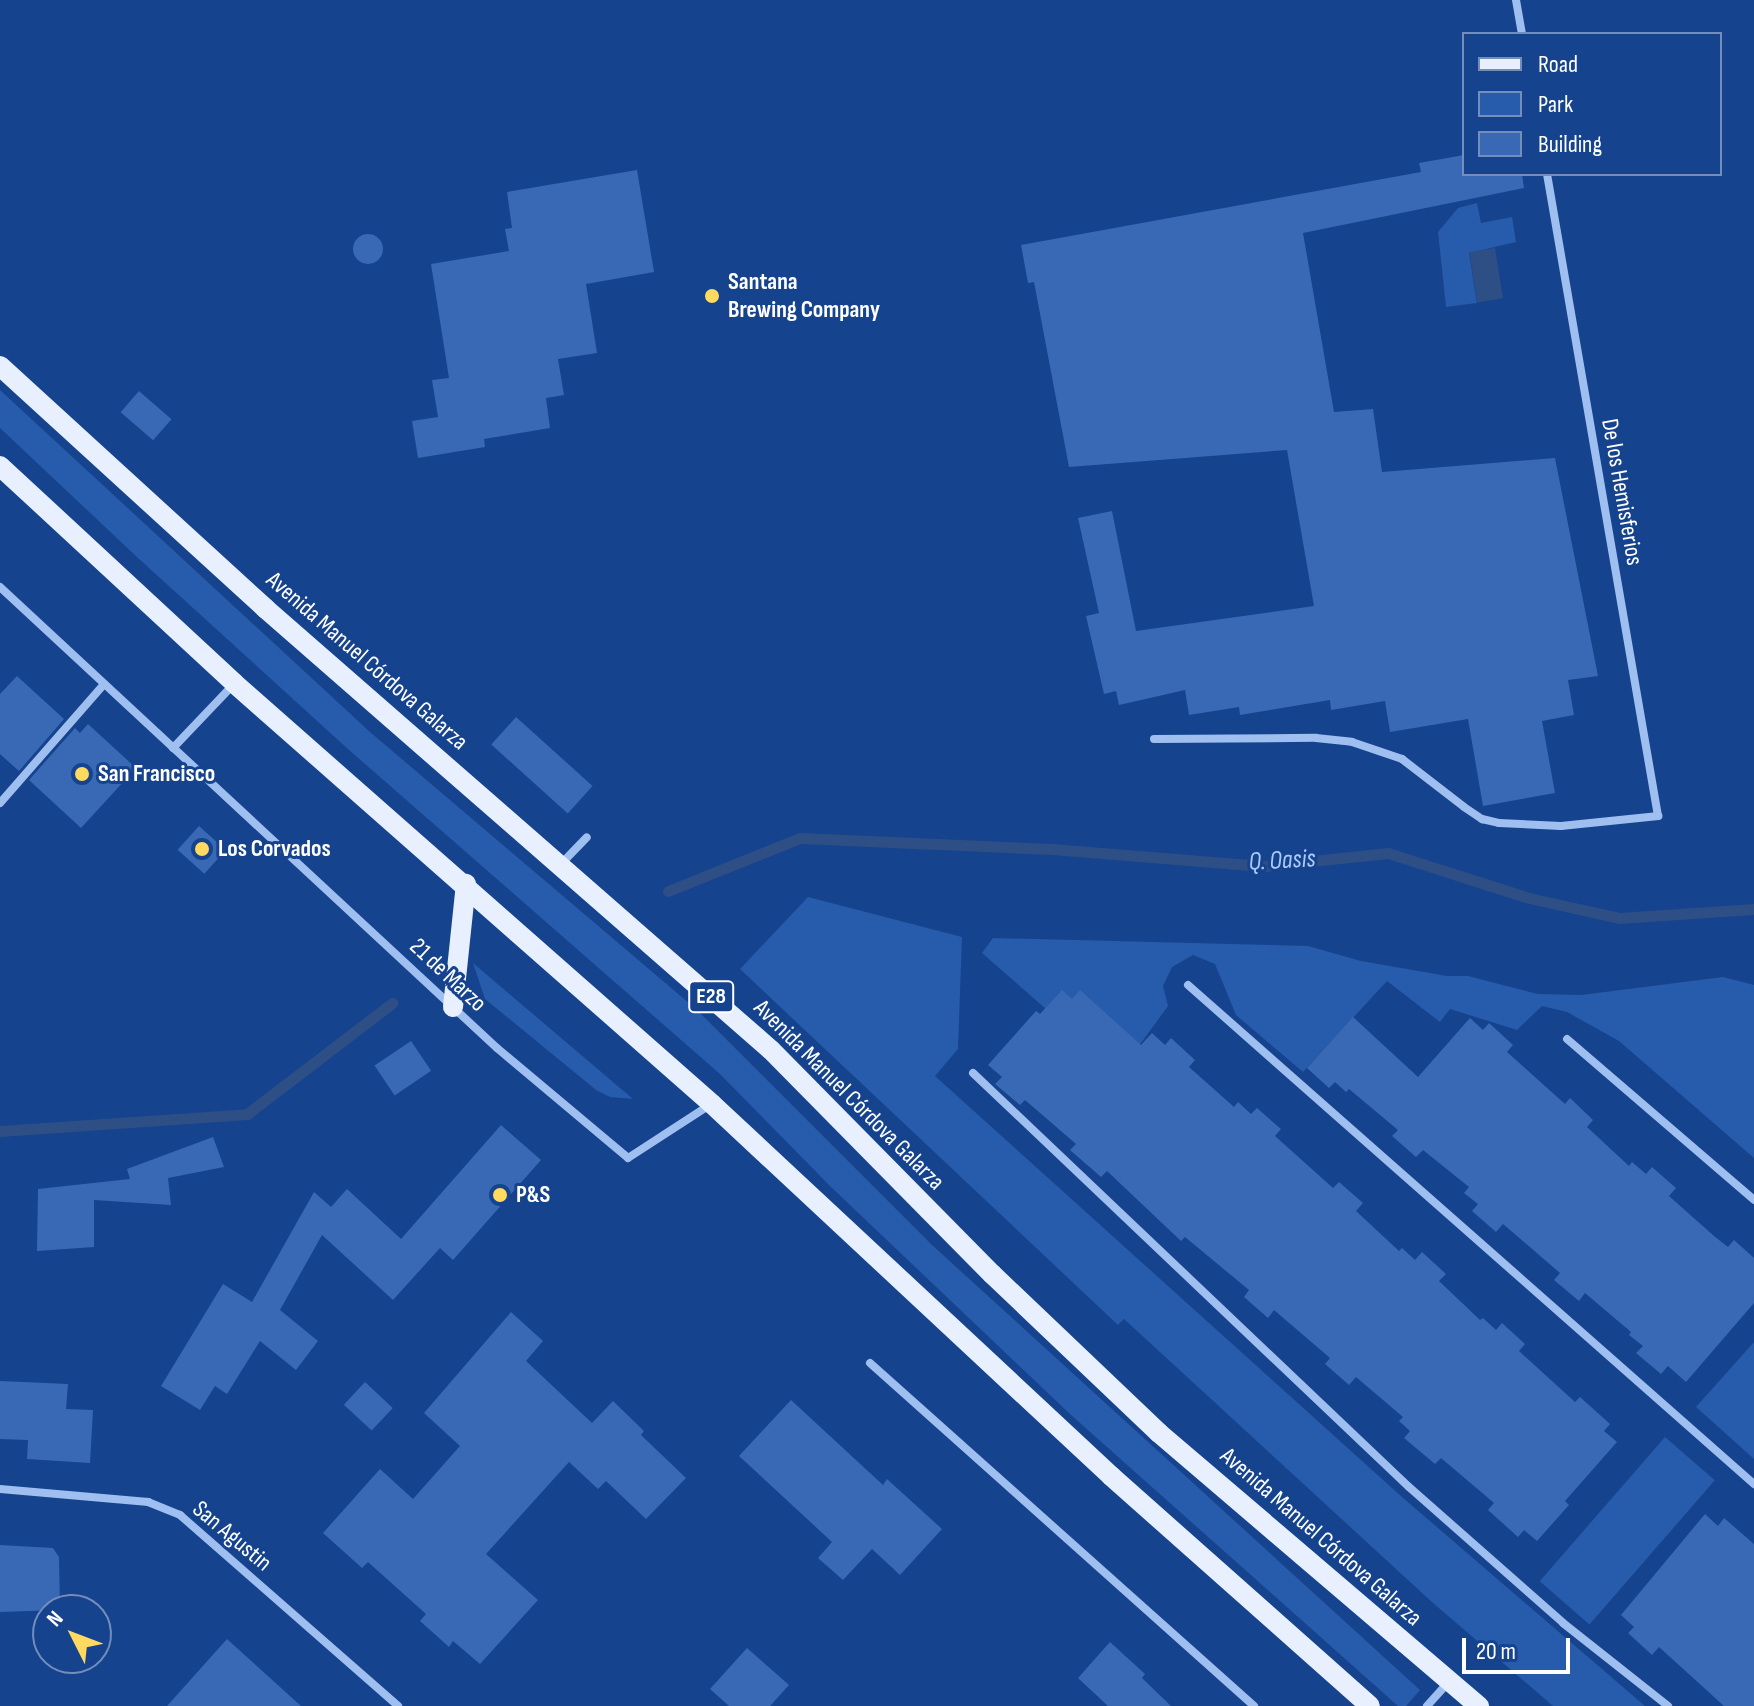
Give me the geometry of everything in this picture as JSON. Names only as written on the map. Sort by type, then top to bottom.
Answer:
[{"type":"main road","name":"Avenida Manuel Córdova Galarza","points":[[0,366],[266,609],[771,1050],[992,1274],[1159,1433],[1479,1706]]},
{"type":"main road","points":[[0,466],[234,683],[466,884],[712,1104],[1111,1476],[1370,1706]]},
{"type":"main road","points":[[453,1007],[466,884]]},
{"type":"street","points":[[1516,0],[1522,32]]},
{"type":"street","name":"De los Hemisferios","points":[[1154,739],[1316,738],[1352,742],[1402,759],[1482,819],[1499,823],[1561,826],[1658,816],[1547,176]]},
{"type":"street","name":"21 de Marzo","points":[[0,587],[497,1048],[628,1158],[712,1104]]},
{"type":"street","points":[[173,748],[234,683]]},
{"type":"street","points":[[0,803],[104,684]]},
{"type":"street","points":[[561,864],[587,837]]},
{"type":"street","points":[[1188,985],[1754,1484]]},
{"type":"street","points":[[1567,1039],[1754,1200]]},
{"type":"street","points":[[973,1073],[1409,1487],[1563,1623],[1668,1706]]},
{"type":"street","points":[[870,1363],[1254,1706]]},
{"type":"street","name":"San Agustin","points":[[0,1489],[148,1502],[180,1515],[398,1706]]},
{"type":"street","points":[[1427,1706],[1449,1681]]},
{"type":"green space","points":[[1477,203],[1481,223],[1512,217],[1516,242],[1469,253],[1477,303],[1446,307],[1438,232],[1458,208]]},
{"type":"green space","points":[[0,390],[370,732],[696,1009],[931,1244],[1420,1690],[1406,1706],[1398,1706],[1071,1415],[830,1186],[720,1074],[349,750],[138,558],[0,428]]},
{"type":"green space","points":[[808,897],[962,937],[958,1049],[935,1076],[1402,1497],[1645,1706],[1553,1706],[1433,1603],[1124,1319],[1118,1325],[740,969]]},
{"type":"green space","points":[[993,938],[1308,946],[1361,961],[1447,976],[1468,976],[1538,994],[1581,995],[1723,977],[1754,985],[1754,1158],[1619,1041],[1567,1012],[1542,1006],[1517,1030],[1450,1009],[1440,1022],[1387,981],[1303,1072],[1236,1015],[1215,964],[1193,955],[1172,967],[1163,986],[1168,1006],[1119,1073],[982,953]]},
{"type":"green space","points":[[473,963],[633,1099],[610,1097],[596,1090],[485,999]]},
{"type":"green space","points":[[1754,1342],[1754,1459],[1696,1407]]},
{"type":"green space","points":[[1665,1437],[1715,1480],[1590,1624],[1540,1581]]},
{"type":"shaded area","points":[[1495,248],[1503,298],[1477,302],[1469,252]]},
{"type":"building","points":[[1462,155],[1462,176],[1522,176],[1524,188],[1303,233],[1334,412],[1373,409],[1382,472],[1555,458],[1598,676],[1568,680],[1574,715],[1542,721],[1555,793],[1483,806],[1468,719],[1390,732],[1385,701],[1331,710],[1330,700],[1240,715],[1239,707],[1189,715],[1185,690],[1119,705],[1116,691],[1104,694],[1086,616],[1099,613],[1078,518],[1112,511],[1136,631],[1314,606],[1287,450],[1069,467],[1034,282],[1028,283],[1021,245],[1421,172],[1419,163]]},
{"type":"building","points":[[637,170],[654,272],[586,284],[597,353],[558,359],[564,395],[546,398],[550,428],[484,439],[485,447],[418,458],[412,421],[438,417],[432,380],[449,378],[431,264],[509,251],[505,229],[512,228],[507,192]]},
{"type":"building","points":[[368,234],[374,235],[382,243],[382,255],[374,263],[368,264],[362,263],[354,255],[353,249],[354,243],[362,235]]},
{"type":"building","points":[[139,391],[171,419],[153,440],[121,412]]},
{"type":"building","points":[[17,676],[64,719],[19,771],[0,754],[0,694]]},
{"type":"building","points":[[516,717],[593,786],[568,813],[491,744]]},
{"type":"building","name":"San Francisco","points":[[88,724],[136,768],[81,828],[29,780],[75,728],[80,733]]},
{"type":"building","name":"Los Corvados","points":[[199,826],[226,850],[204,874],[178,850]]},
{"type":"building","points":[[1062,990],[1072,999],[1080,990],[1141,1045],[1152,1033],[1165,1045],[1171,1038],[1195,1060],[1189,1067],[1234,1107],[1238,1102],[1251,1114],[1257,1108],[1281,1129],[1275,1136],[1333,1188],[1339,1182],[1363,1203],[1356,1211],[1399,1251],[1402,1248],[1415,1260],[1422,1252],[1446,1274],[1439,1281],[1480,1320],[1483,1318],[1496,1330],[1502,1323],[1525,1344],[1519,1351],[1575,1402],[1580,1397],[1610,1424],[1604,1431],[1617,1442],[1565,1501],[1569,1505],[1537,1541],[1524,1530],[1518,1537],[1488,1510],[1494,1503],[1441,1458],[1435,1464],[1404,1438],[1410,1431],[1399,1421],[1403,1417],[1356,1377],[1349,1385],[1325,1364],[1330,1358],[1274,1310],[1268,1318],[1244,1297],[1249,1290],[1185,1237],[1181,1241],[1107,1171],[1101,1177],[1070,1150],[1076,1144],[1025,1100],[1020,1105],[995,1084],[1002,1077],[988,1065],[1036,1011],[1040,1014]]},
{"type":"building","points":[[1353,1017],[1418,1077],[1470,1018],[1483,1030],[1489,1023],[1513,1045],[1507,1052],[1565,1104],[1570,1098],[1593,1120],[1587,1127],[1629,1166],[1632,1162],[1646,1174],[1652,1167],[1676,1188],[1669,1196],[1728,1247],[1734,1240],[1754,1258],[1754,1303],[1686,1382],[1668,1366],[1661,1374],[1636,1353],[1643,1346],[1629,1335],[1631,1332],[1585,1293],[1579,1301],[1554,1280],[1560,1273],[1503,1224],[1496,1232],[1472,1211],[1478,1204],[1464,1193],[1469,1187],[1423,1150],[1416,1157],[1392,1136],[1398,1130],[1349,1089],[1346,1092],[1335,1082],[1329,1088],[1307,1068]]},
{"type":"building","points":[[411,1041],[431,1071],[395,1095],[375,1066]]},
{"type":"building","points":[[501,1125],[541,1160],[453,1260],[440,1248],[393,1300],[322,1235],[280,1310],[318,1341],[296,1370],[260,1341],[227,1394],[215,1386],[200,1410],[161,1386],[223,1284],[252,1302],[314,1192],[331,1207],[347,1189],[401,1239]]},
{"type":"building","points":[[213,1137],[224,1167],[168,1178],[171,1205],[94,1200],[94,1247],[37,1251],[38,1189],[130,1179],[127,1169]]},
{"type":"building","points":[[511,1312],[543,1341],[526,1361],[592,1423],[613,1401],[644,1431],[641,1435],[686,1478],[646,1519],[606,1481],[598,1489],[569,1462],[486,1554],[538,1600],[480,1664],[453,1641],[449,1647],[420,1621],[426,1614],[368,1562],[362,1568],[323,1533],[380,1469],[413,1499],[460,1446],[424,1413]]},
{"type":"building","points":[[0,1381],[68,1384],[66,1409],[93,1410],[90,1463],[27,1459],[28,1440],[0,1439]]},
{"type":"building","points":[[365,1382],[393,1408],[372,1431],[344,1405]]},
{"type":"building","points":[[791,1400],[883,1485],[887,1479],[942,1529],[900,1575],[872,1549],[843,1580],[818,1558],[832,1542],[739,1456]]},
{"type":"building","points":[[1705,1514],[1718,1526],[1724,1518],[1754,1544],[1754,1706],[1724,1706],[1659,1647],[1652,1655],[1628,1633],[1634,1627],[1621,1615]]},
{"type":"building","points":[[0,1545],[53,1548],[59,1557],[60,1594],[32,1594],[32,1611],[0,1612]]},
{"type":"building","points":[[227,1639],[301,1706],[167,1706]]},
{"type":"building","points":[[1110,1642],[1145,1674],[1142,1678],[1171,1706],[1108,1706],[1078,1678]]},
{"type":"building","points":[[747,1648],[789,1685],[770,1706],[729,1706],[710,1689]]},
{"type":"waterway","name":"Q. Oasis","points":[[668,891],[800,838],[1052,849],[1265,866],[1388,853],[1529,898],[1619,918],[1754,909]]},
{"type":"waterway","points":[[0,1131],[247,1114],[392,1003]]},
{"type":"place","name":"Santana Brewing Company","points":[[712,296]]},
{"type":"place","name":"San Francisco","points":[[82,774]]},
{"type":"place","name":"Los Corvados","points":[[202,849]]},
{"type":"place","name":"P&S","points":[[500,1195]]}]
